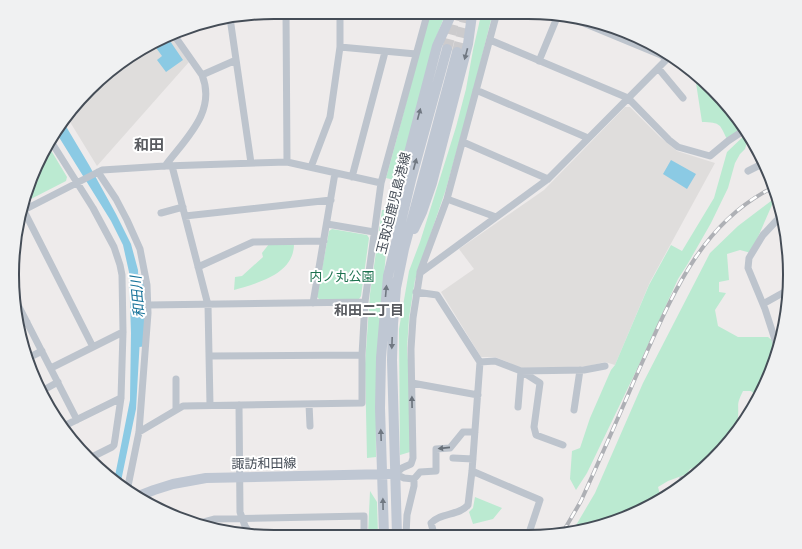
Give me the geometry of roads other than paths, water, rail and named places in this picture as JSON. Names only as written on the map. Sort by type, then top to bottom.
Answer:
[{"type":"main road","points":[[388,276],[403,176],[437,46],[449,19]]},
{"type":"main road","points":[[404,249],[422,212],[432,183],[468,44],[471,19]]},
{"type":"main road","name":"玉取迫鹿児島港線","points":[[384,530],[380,408],[381,358],[388,276],[411,180],[452,50],[396,288],[392,360],[397,530]]},
{"type":"main road","name":"諏訪和田線","points":[[144,494],[173,484],[206,478],[239,476],[395,474]]},
{"type":"street","points":[[286,19],[287,162]]},
{"type":"street","points":[[311,167],[330,117],[340,47],[340,19]]},
{"type":"street","points":[[139,432],[182,406],[362,403],[362,355],[365,302],[381,183],[426,19]]},
{"type":"street","points":[[414,479],[404,478],[395,474],[402,468],[411,464],[413,458],[411,349],[416,292],[420,272],[447,199],[495,19]]},
{"type":"street","points":[[539,61],[556,21]]},
{"type":"street","points":[[231,23],[251,163]]},
{"type":"street","points":[[601,30],[652,51]]},
{"type":"street","points":[[165,166],[198,123],[203,114],[206,96],[202,75],[176,38]]},
{"type":"street","points":[[490,40],[628,98],[669,140],[678,147],[710,156],[740,133]]},
{"type":"street","points":[[340,47],[416,54]]},
{"type":"street","points":[[352,177],[385,52]]},
{"type":"street","points":[[202,75],[236,60]]},
{"type":"street","points":[[420,272],[548,179],[666,60]]},
{"type":"street","points":[[658,68],[683,98]]},
{"type":"street","points":[[476,90],[588,138]]},
{"type":"street","points":[[463,142],[548,179]]},
{"type":"street","points":[[54,145],[78,182],[114,247],[120,265],[123,332],[121,398],[114,445],[94,456]]},
{"type":"street","points":[[28,207],[102,170],[165,166],[287,162],[381,183]]},
{"type":"street","points":[[172,166],[208,304],[210,405]]},
{"type":"street","points":[[748,171],[759,166]]},
{"type":"street","points":[[98,172],[116,199],[140,249],[147,285],[148,305],[139,432],[128,484]]},
{"type":"street","points":[[313,303],[336,173]]},
{"type":"street","points":[[447,199],[496,217]]},
{"type":"street","points":[[185,216],[331,200]]},
{"type":"street","points":[[161,213],[183,207]]},
{"type":"street","points":[[26,216],[93,347]]},
{"type":"street","points":[[775,339],[763,304],[748,268],[749,258],[764,235],[777,222]]},
{"type":"street","points":[[327,224],[374,232]]},
{"type":"street","points":[[198,267],[253,242],[324,241]]},
{"type":"street","points":[[416,292],[437,295],[480,362],[468,505],[464,509],[435,518],[431,523],[433,530]]},
{"type":"street","points":[[763,304],[782,293]]},
{"type":"street","points":[[148,305],[365,302]]},
{"type":"street","points":[[22,312],[77,420]]},
{"type":"street","points":[[51,368],[123,332]]},
{"type":"street","points":[[33,356],[42,351]]},
{"type":"street","points":[[210,356],[362,355]]},
{"type":"street","points":[[480,362],[495,361],[521,371],[540,383],[534,426],[536,435],[564,445]]},
{"type":"street","points":[[521,371],[580,370],[605,366]]},
{"type":"street","points":[[574,410],[580,370]]},
{"type":"street","points":[[518,407],[521,371]]},
{"type":"street","points":[[176,379],[176,409]]},
{"type":"street","points":[[46,389],[58,382]]},
{"type":"street","points":[[412,384],[478,394]]},
{"type":"street","points":[[68,424],[121,398]]},
{"type":"street","points":[[309,404],[310,426]]},
{"type":"street","points":[[239,405],[240,512],[247,528]]},
{"type":"street","points":[[406,530],[407,515],[414,486],[414,479],[420,472],[436,471],[436,449],[450,448],[463,432],[475,432]]},
{"type":"street","points":[[453,458],[473,459]]},
{"type":"street","points":[[472,471],[540,500],[530,530]]},
{"type":"street","points":[[207,521],[214,519],[242,518],[364,516],[364,530]]},
{"type":"water","points":[[170,41],[183,60],[166,72],[157,60],[162,56],[156,48]]},
{"type":"water","points":[[66,127],[116,214],[131,244],[138,270],[140,338],[136,409],[121,479],[115,474],[130,400],[131,333],[129,272],[123,245],[111,221],[59,137]]},
{"type":"water","points":[[671,160],[696,174],[687,189],[663,174]]},
{"type":"waterway","name":"和田川","points":[[137,281],[140,314],[139,340]]},
{"type":"tunnel","points":[[447,49],[455,19]]},
{"type":"tunnel","points":[[457,52],[465,19]]},
{"type":"railway","points":[[566,527],[581,501],[662,319],[689,267],[706,243],[725,222],[748,203],[768,190]]},
{"type":"district","name":"和田","points":[[149,144]]},
{"type":"district","name":"和田二丁目","points":[[369,309]]},
{"type":"park label","name":"内ノ丸公園","points":[[342,276]]}]
